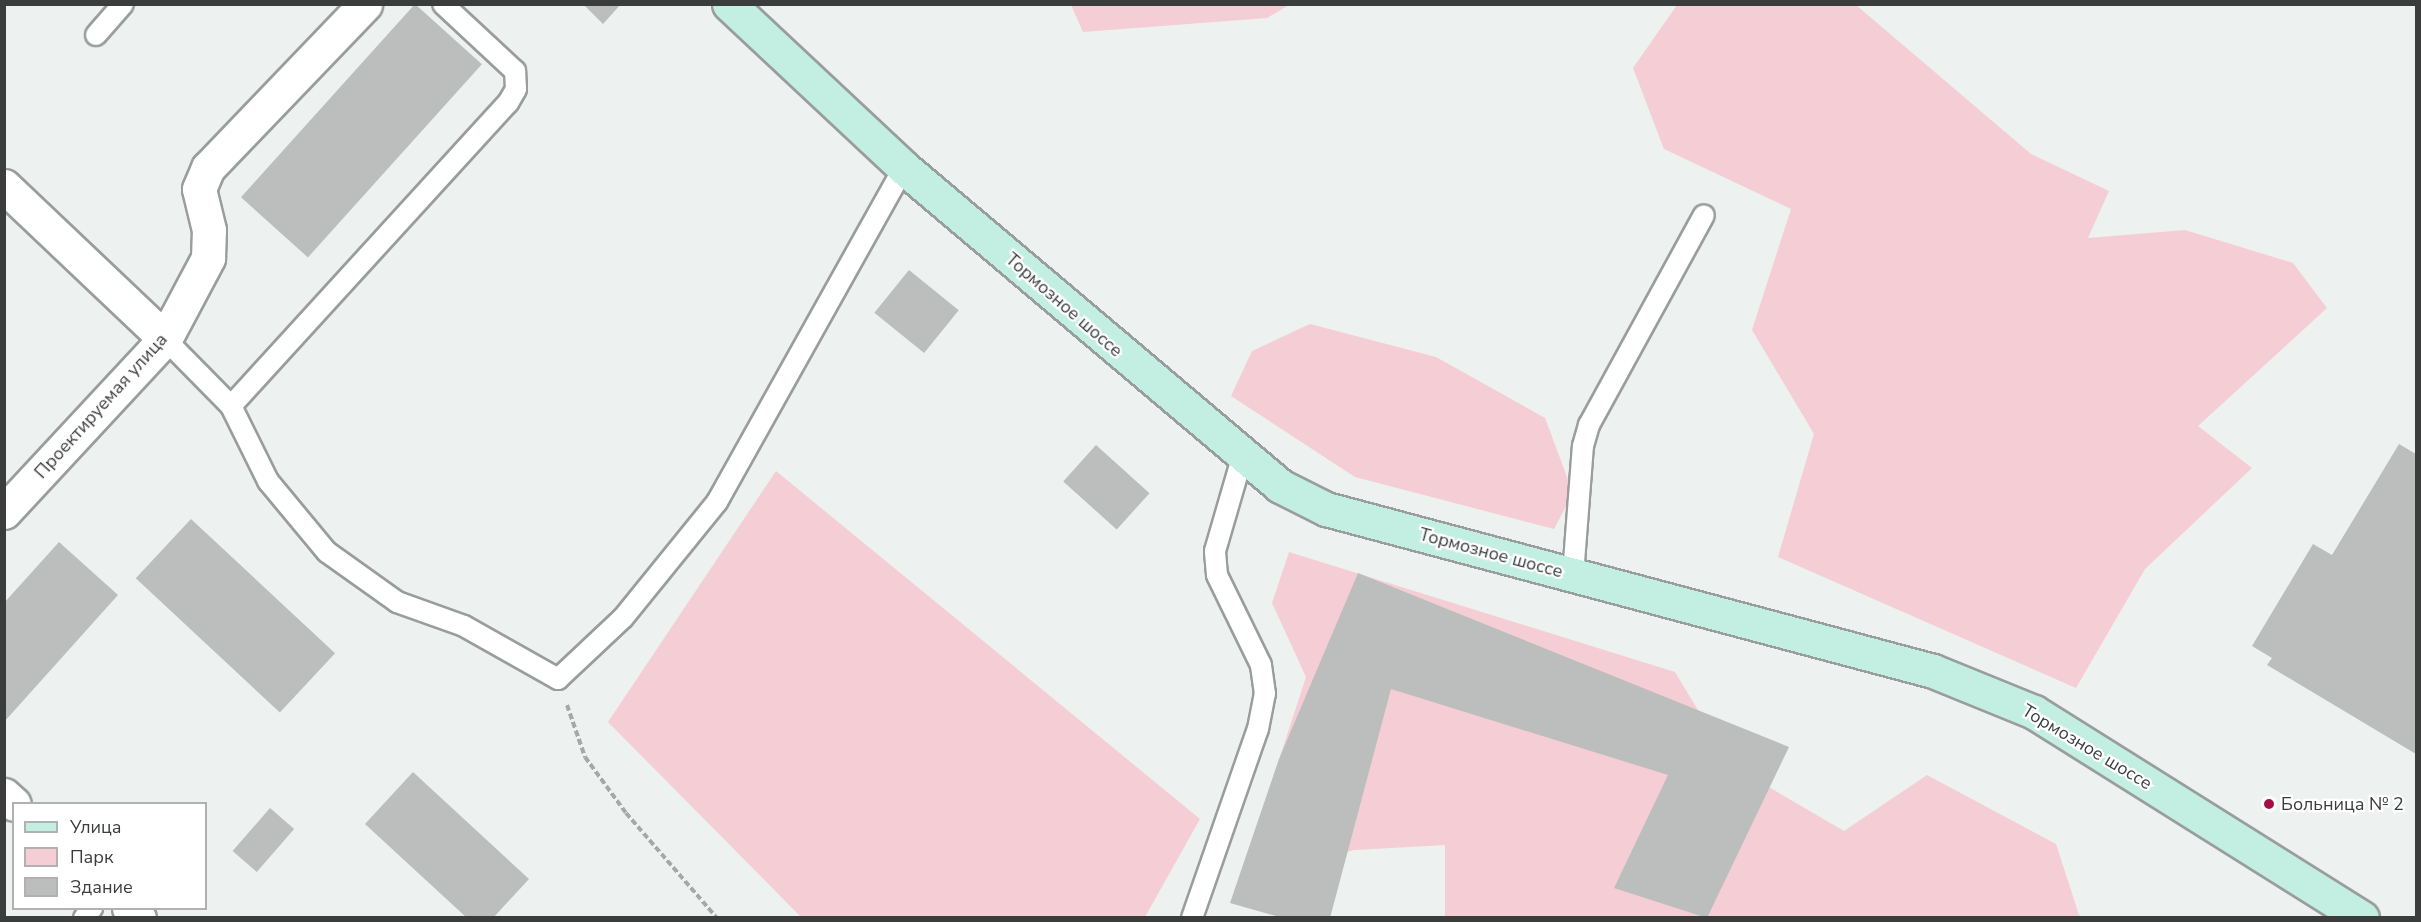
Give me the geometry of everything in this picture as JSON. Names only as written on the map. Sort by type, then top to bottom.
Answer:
[{"type":"street","name":"Проектируемая улица","points":[[4,512],[165,339],[208,258],[209,230],[199,189],[208,168],[365,4]]},
{"type":"street","name":"Тормозное шоссе","points":[[729,4],[904,168],[1242,458],[1280,486],[1326,508],[1934,672],[2034,712],[2362,918]]},
{"type":"street","points":[[4,186],[165,339]]},
{"type":"lane","points":[[96,35],[123,4]]},
{"type":"lane","points":[[231,406],[508,103],[516,89],[515,71],[444,4]]},
{"type":"lane","points":[[165,339],[231,406],[268,481],[327,552],[397,602],[464,626],[558,679],[623,618],[717,502],[904,168]]},
{"type":"lane","points":[[1573,575],[1583,446],[1589,425],[1704,215]]},
{"type":"lane","points":[[1192,918],[1258,729],[1265,694],[1261,665],[1217,575],[1215,551],[1242,458]]},
{"type":"path","points":[[558,679],[585,757],[626,813],[717,918]]},
{"type":"green space","points":[[1071,5],[1289,5],[1267,18],[1083,32]]},
{"type":"green space","points":[[1677,5],[1856,5],[2031,154],[2109,191],[2088,238],[2185,230],[2293,263],[2327,308],[2198,426],[2252,468],[2145,569],[2076,688],[1778,557],[1814,434],[1752,330],[1791,209],[1664,149],[1633,68]]},
{"type":"green space","points":[[1310,324],[1436,357],[1545,418],[1573,493],[1554,529],[1355,477],[1231,396],[1252,351]]},
{"type":"green space","points":[[776,471],[1200,819],[1145,917],[801,917],[608,722]]},
{"type":"green space","points":[[1289,552],[1675,672],[1731,765],[1844,831],[1927,775],[2056,844],[2079,915],[2084,917],[1445,917],[1445,845],[1354,850],[1284,869],[1262,812],[1306,677],[1272,603]]},
{"type":"building","points":[[415,4],[482,64],[308,257],[241,197]]},
{"type":"building","points":[[583,4],[621,4],[603,24]]},
{"type":"building","points":[[909,270],[959,310],[924,353],[874,313]]},
{"type":"building","points":[[2399,444],[2416,454],[2416,754],[2267,665],[2272,658],[2252,646],[2313,544],[2332,555]]},
{"type":"building","points":[[1096,445],[1150,493],[1117,530],[1063,481]]},
{"type":"building","points":[[191,519],[335,653],[280,713],[136,578]]},
{"type":"building","points":[[59,542],[118,595],[4,722],[4,603]]},
{"type":"building","points":[[1358,573],[1789,747],[1707,918],[1614,888],[1668,775],[1391,689],[1330,918],[1283,918],[1230,903],[1279,759]]},
{"type":"building","points":[[413,772],[529,879],[493,918],[467,918],[365,824]]},
{"type":"building","points":[[270,808],[294,829],[257,872],[233,851]]},
{"type":"place","name":"Больница № 2","points":[[2269,804]]}]
